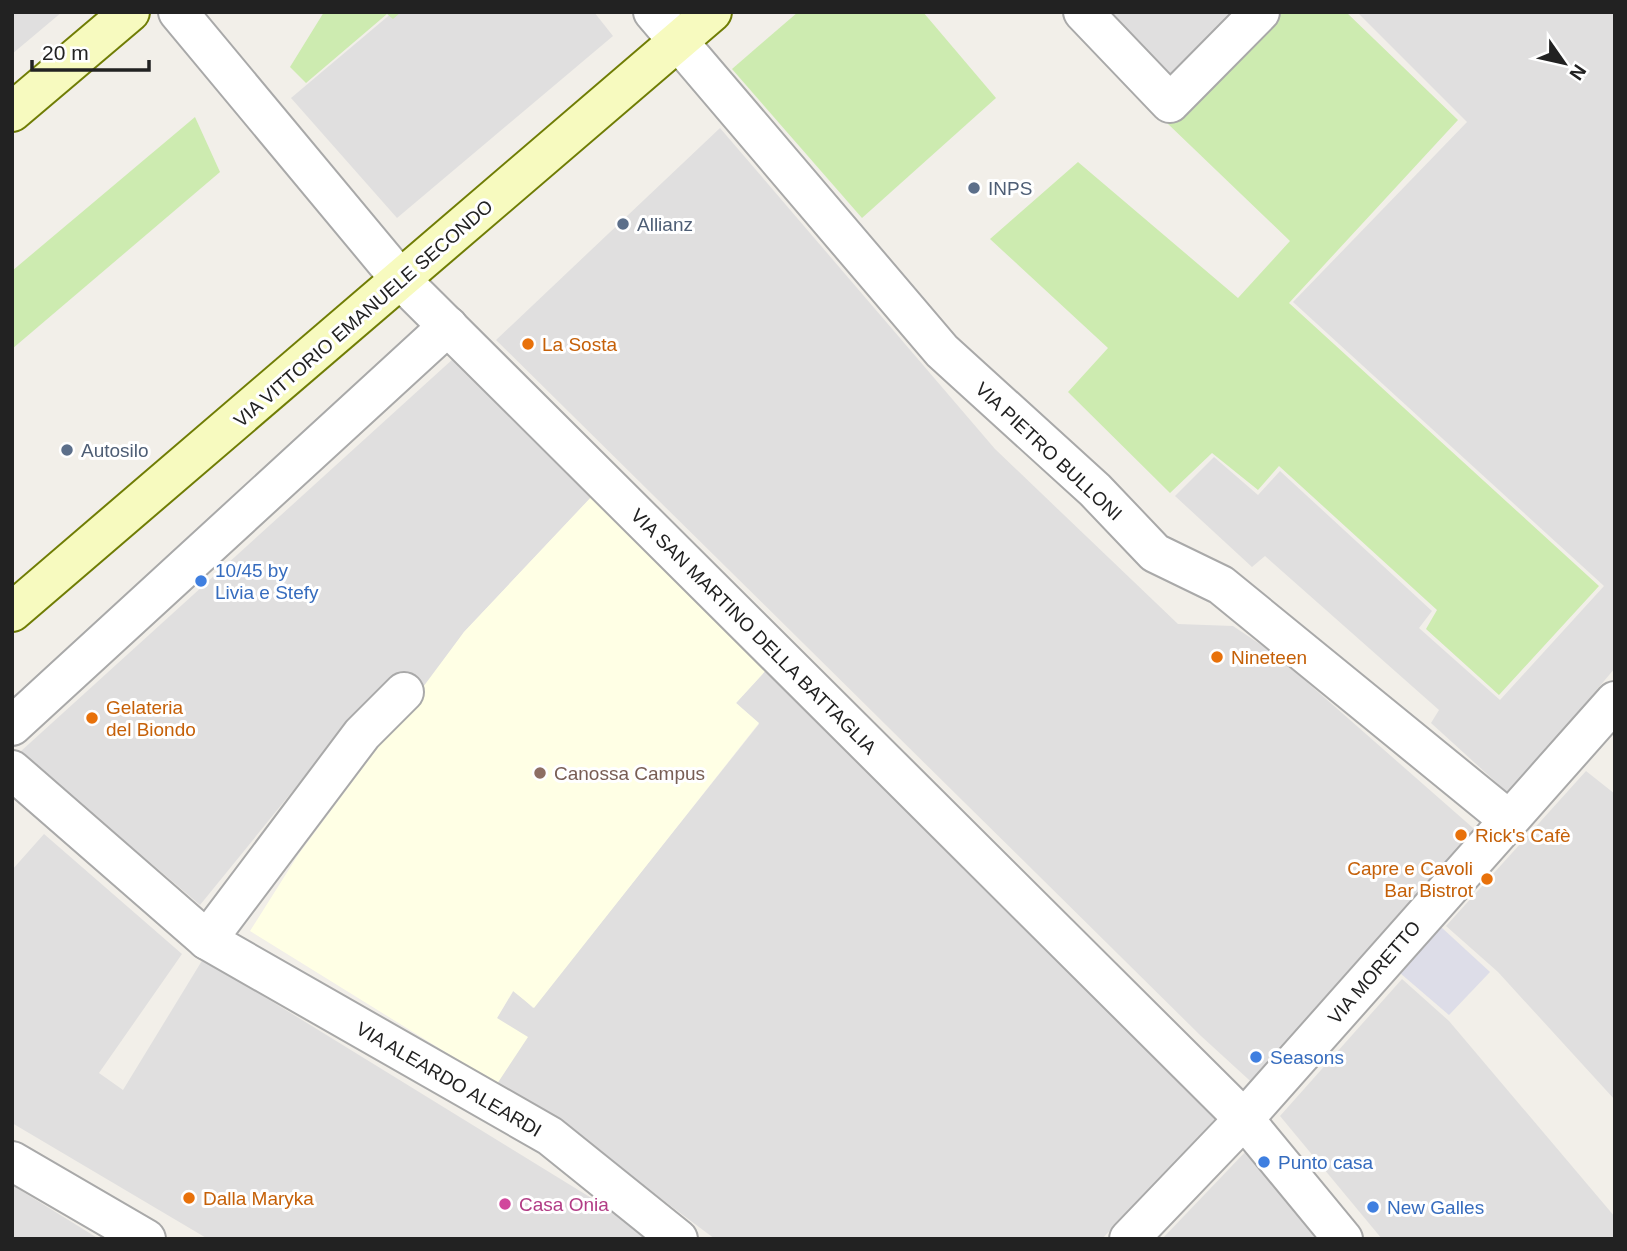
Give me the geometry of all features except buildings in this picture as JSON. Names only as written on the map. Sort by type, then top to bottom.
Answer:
[{"type":"main road","points":[[12,112],[130,12]]},
{"type":"main road","name":"VIA VITTORIO EMANUELE SECONDO","points":[[12,612],[712,12]]},
{"type":"street","name":"VIA SAN MARTINO DELLA BATTAGLIA","points":[[178,12],[401,280],[1244,1119],[1343,1239]]},
{"type":"street","name":"VIA PIETRO BULLONI","points":[[653,12],[942,351],[1095,490],[1155,553],[1221,585],[1509,820]]},
{"type":"street","points":[[1083,12],[1170,103],[1260,12]]},
{"type":"street","points":[[12,726],[448,326]]},
{"type":"street","points":[[207,940],[362,734],[404,692]]},
{"type":"street","name":"VIA MORETTO","points":[[1129,1239],[1244,1119],[1615,701]]},
{"type":"street","name":"VIA ALEARDO ALEARDI","points":[[12,770],[207,940],[550,1136],[678,1239]]},
{"type":"street","points":[[12,1161],[146,1239]]},
{"type":"shaded area","points":[[12,12],[62,12],[12,54]]},
{"type":"shaded area","points":[[393,12],[594,12],[613,36],[397,218],[291,98]]},
{"type":"shaded area","points":[[1111,12],[1242,12],[1169,78]]},
{"type":"shaded area","points":[[1357,12],[1615,12],[1615,668],[1509,794],[1431,723],[1439,710],[1265,556],[1252,567],[1175,496],[1214,457],[1258,495],[1280,471],[1432,611],[1419,628],[1500,700],[1604,586],[1293,302],[1467,122]]},
{"type":"shaded area","points":[[720,128],[995,449],[1178,624],[1233,626],[1276,655],[1481,835],[1259,1089],[1201,1036],[496,340]]},
{"type":"shaded area","points":[[454,358],[595,493],[464,632],[420,694],[348,723],[200,905],[20,752]]},
{"type":"shaded area","name":"Canossa Campus","points":[[595,493],[768,668],[736,703],[759,723],[534,1008],[513,991],[497,1018],[528,1037],[497,1084],[250,931],[298,855],[464,632]]},
{"type":"shaded area","points":[[768,668],[1218,1116],[1102,1239],[715,1239],[549,1115],[497,1084],[497,1018],[514,990],[533,1008],[759,724],[736,703]]},
{"type":"shaded area","points":[[1586,771],[1615,794],[1615,1100],[1498,972],[1446,926]]},
{"type":"shaded area","points":[[44,834],[182,954],[99,1073],[123,1090],[203,959],[658,1239],[208,1239],[12,1123],[12,870]]},
{"type":"shaded area","points":[[1441,927],[1490,972],[1449,1015],[1400,973]]},
{"type":"shaded area","points":[[1402,979],[1449,1021],[1615,1217],[1615,1239],[1382,1239],[1280,1116]]},
{"type":"shaded area","points":[[1249,1148],[1324,1239],[1162,1239]]},
{"type":"shaded area","points":[[12,1185],[99,1239],[12,1239]]},
{"type":"green space","points":[[324,12],[401,12],[393,19],[387,14],[306,83],[290,67]]},
{"type":"green space","points":[[798,12],[923,12],[996,98],[862,218],[732,69]]},
{"type":"green space","points":[[1281,12],[1346,12],[1458,120],[1289,303],[1599,586],[1499,695],[1426,629],[1437,610],[1279,466],[1258,490],[1212,453],[1170,493],[1068,392],[1108,348],[990,239],[1078,162],[1238,298],[1290,241],[1167,123]]},
{"type":"green space","points":[[195,117],[220,172],[12,349],[12,271]]},
{"type":"place","name":"INPS","points":[[974,188]]},
{"type":"place","name":"Allianz","points":[[623,224]]},
{"type":"place","name":"La Sosta","points":[[528,344]]},
{"type":"place","name":"Autosilo","points":[[67,450]]},
{"type":"place","name":"10/45 by Livia e Stefy","points":[[201,581]]},
{"type":"place","name":"Nineteen","points":[[1217,657]]},
{"type":"place","name":"Gelateria del Biondo","points":[[92,718]]},
{"type":"place","name":"Canossa Campus","points":[[540,773]]},
{"type":"place","name":"Rick's Cafè","points":[[1461,835]]},
{"type":"place","name":"Capre e Cavoli Bar Bistrot","points":[[1487,879]]},
{"type":"place","name":"Seasons","points":[[1256,1057]]},
{"type":"place","name":"Punto casa","points":[[1264,1162]]},
{"type":"place","name":"Dalla Maryka","points":[[189,1198]]},
{"type":"place","name":"Casa Onia","points":[[505,1204]]},
{"type":"place","name":"New Galles","points":[[1373,1207]]}]
